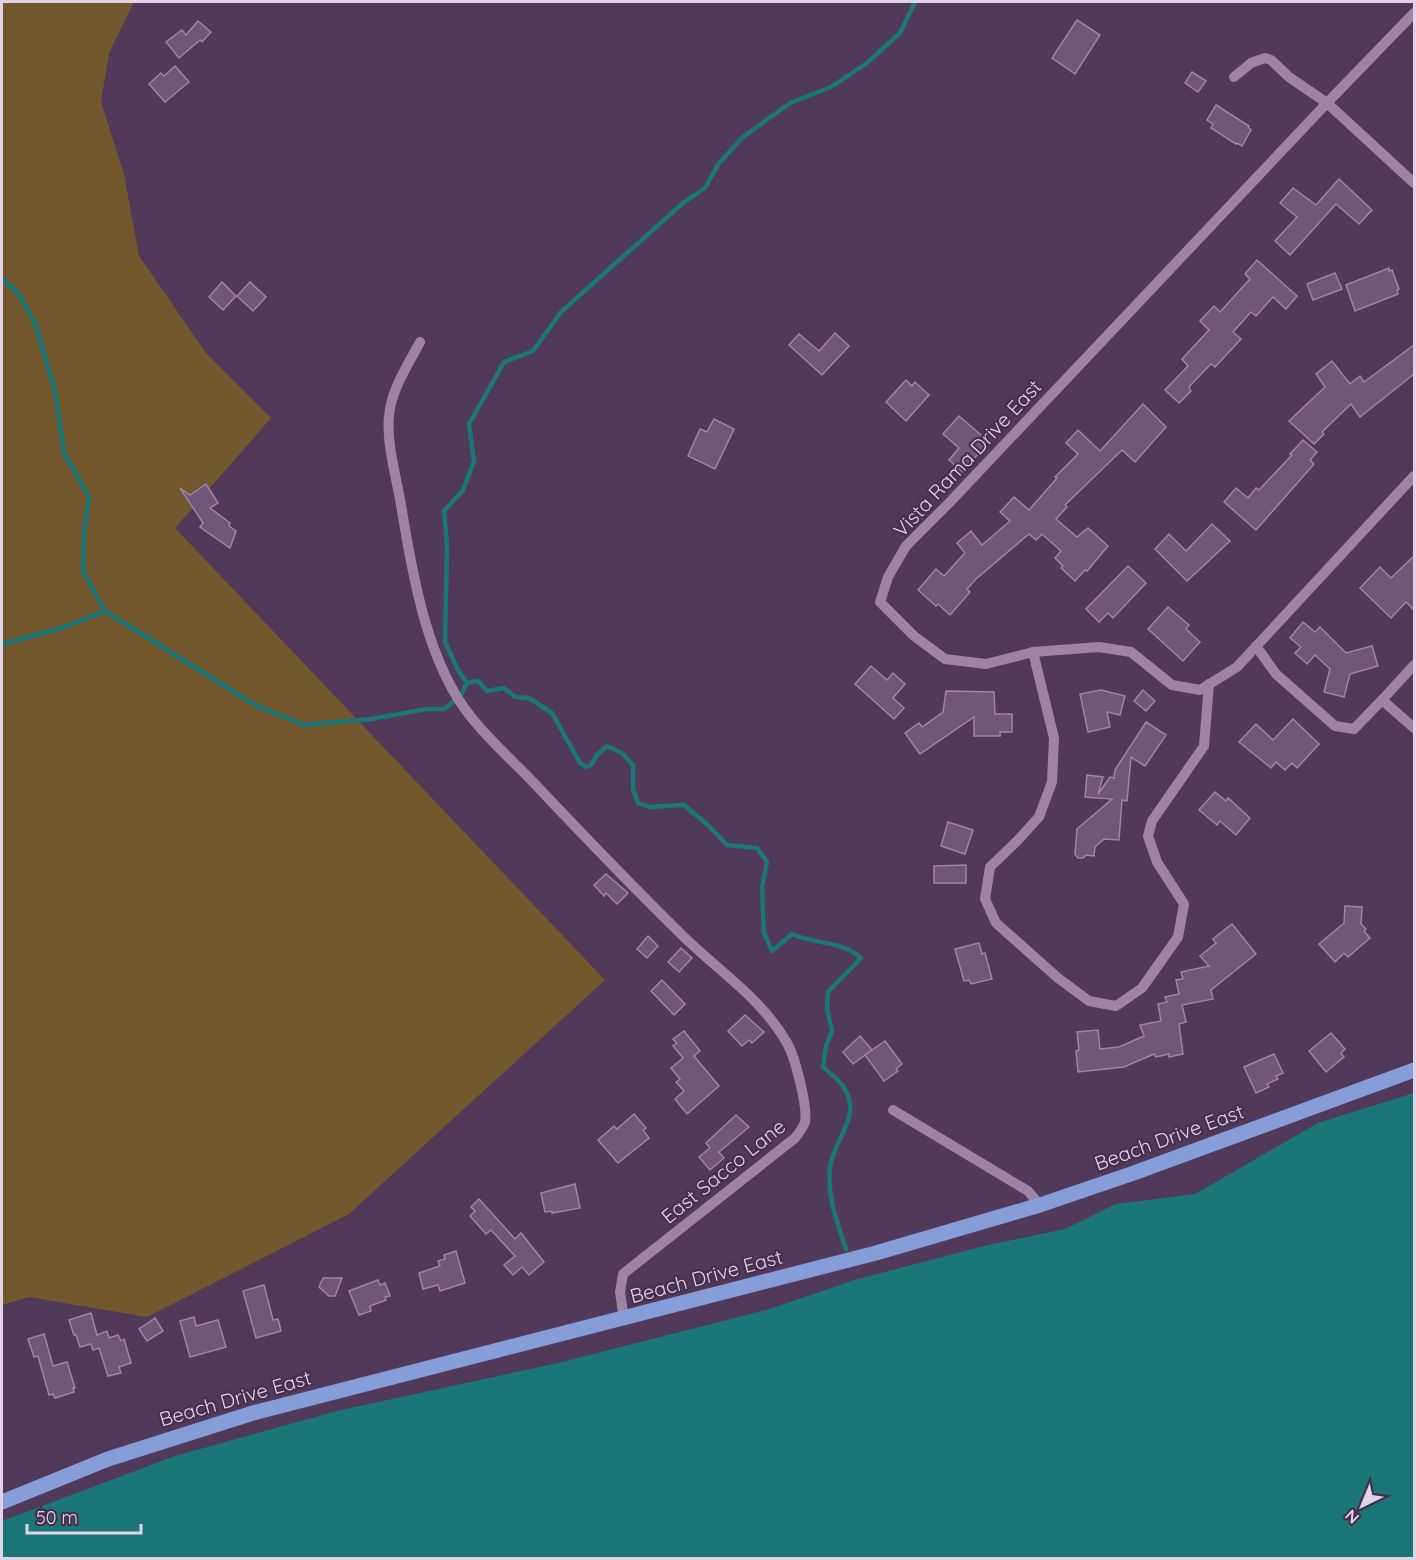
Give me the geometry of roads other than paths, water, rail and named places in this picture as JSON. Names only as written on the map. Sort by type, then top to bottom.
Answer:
[{"type":"main road","name":"Beach Drive East","points":[[2,1502],[108,1459],[253,1413],[876,1253],[1040,1204],[1131,1174],[1414,1070]]},
{"type":"street","points":[[1327,103],[1414,13]]},
{"type":"street","points":[[1234,77],[1251,63],[1265,58],[1271,60],[1289,77],[1327,103],[1414,183]]},
{"type":"street","name":"Vista Rama Drive East","points":[[1327,103],[906,546],[888,577],[880,602],[914,636],[945,659],[986,664],[1033,652],[1099,647],[1131,652],[1172,685],[1200,690],[1237,667],[1414,476]]},
{"type":"street","name":"East Sacco Lane","points":[[420,342],[397,386],[389,416],[392,455],[414,578],[441,668],[471,717],[602,855],[686,939],[763,1010],[787,1042],[792,1053],[805,1107],[805,1121],[802,1130],[795,1138],[623,1274],[620,1292],[624,1319]]},
{"type":"street","points":[[1256,646],[1276,674],[1335,726],[1354,729],[1414,665]]},
{"type":"street","points":[[1033,652],[1054,738],[1052,782],[1039,817],[990,867],[985,899],[996,923],[1058,978],[1089,1001],[1116,1006],[1142,988],[1178,937],[1184,904],[1157,862],[1148,836],[1152,820],[1204,746],[1209,684]]},
{"type":"street","points":[[1383,700],[1414,728]]},
{"type":"street","points":[[893,1110],[1028,1191],[1040,1204]]},
{"type":"waterway","points":[[467,683],[445,642],[447,545],[444,511],[463,490],[474,461],[469,424],[504,362],[533,351],[561,312],[683,203],[705,188],[719,163],[743,137],[790,103],[831,87],[867,63],[900,33],[915,2]]},
{"type":"waterway","points":[[2,278],[19,294],[35,323],[55,391],[64,453],[89,497],[84,534],[83,571],[105,611],[257,706],[304,725],[371,719],[427,709],[444,709],[454,701]]},
{"type":"waterway","points":[[2,644],[62,628],[105,611]]},
{"type":"waterway","points":[[461,695],[467,683],[478,681],[487,691],[504,688],[515,697],[529,698],[552,713],[580,763],[586,767],[591,765],[597,755],[607,746],[622,753],[633,765],[633,789],[638,803],[649,807],[684,805],[727,845],[757,848],[767,862],[762,887],[764,933],[772,951],[792,934],[837,945],[854,952],[861,958],[828,992],[827,1009],[832,1031],[826,1046],[823,1067],[843,1086],[849,1097],[849,1118],[832,1157],[829,1179],[834,1209],[846,1249]]}]
